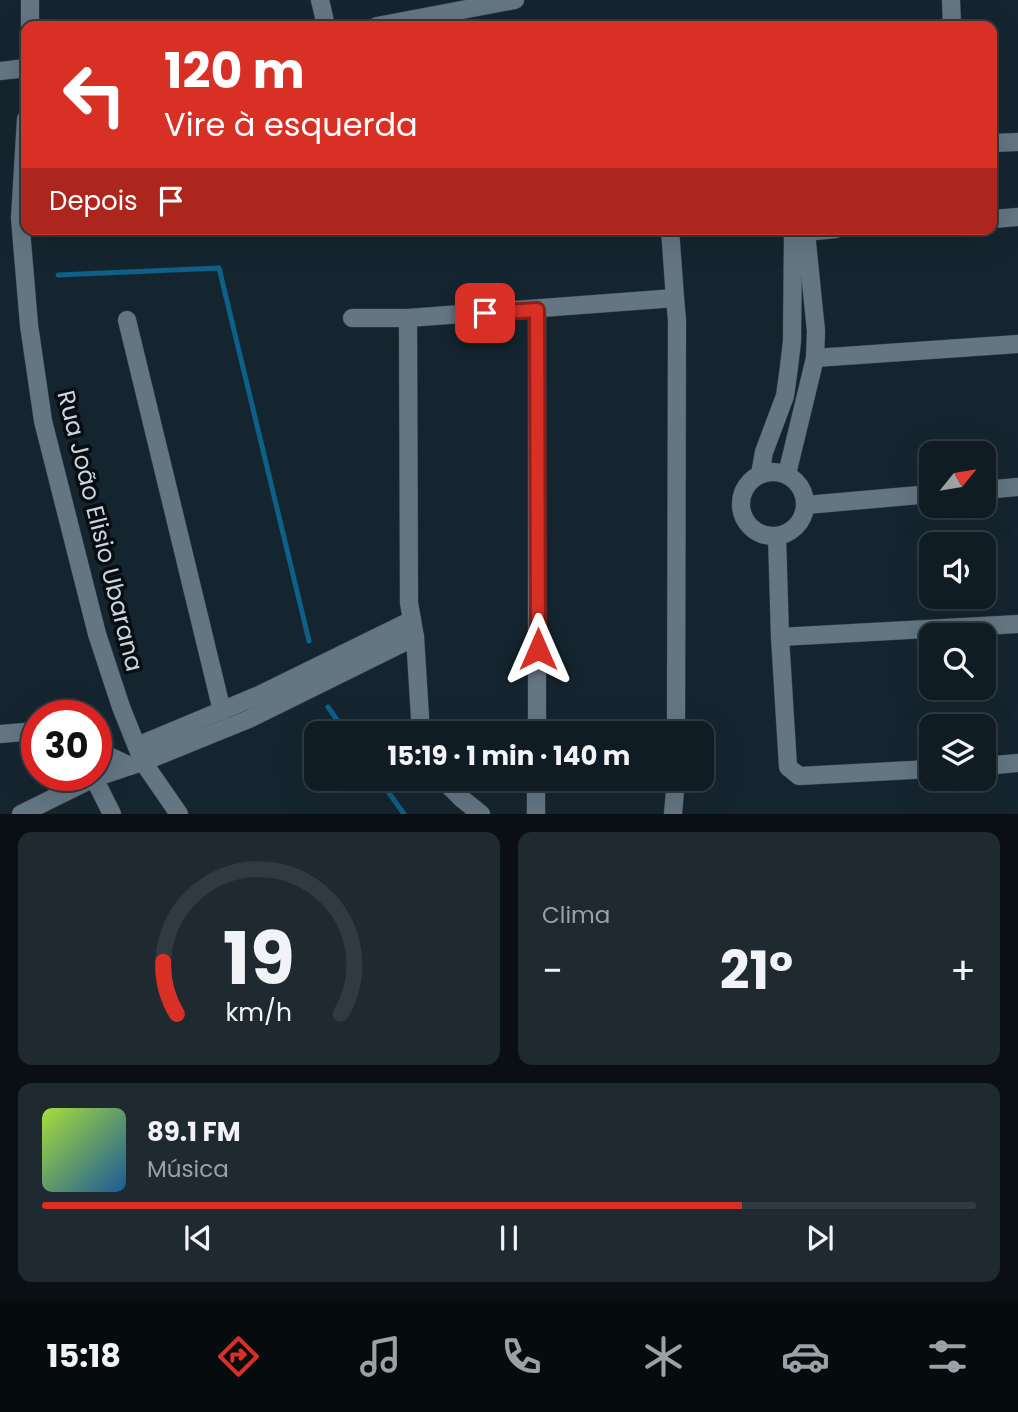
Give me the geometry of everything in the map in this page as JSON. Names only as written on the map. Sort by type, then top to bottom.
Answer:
[{"type":"street","points":[[30,0],[30,21]]},
{"type":"street","points":[[320,0],[325,21]]},
{"type":"street","points":[[403,21],[513,0]]},
{"type":"street","points":[[951,0],[953,21]]},
{"type":"street","points":[[0,71],[21,69]]},
{"type":"street","points":[[997,144],[1018,142]]},
{"type":"street","points":[[997,219],[1018,217]]},
{"type":"street","name":"Rua João Elisio Ubarana","points":[[24,235],[29,325],[43,421],[97,634],[137,758],[179,814]]},
{"type":"street","points":[[670,235],[677,320],[676,721]]},
{"type":"street","points":[[760,474],[764,452],[785,396],[792,341],[795,235]]},
{"type":"street","points":[[787,474],[815,358],[816,331],[796,235]]},
{"type":"street","points":[[352,318],[408,318],[675,299]]},
{"type":"street","points":[[537,310],[537,721]]},
{"type":"street","points":[[408,318],[409,603],[420,721]]},
{"type":"street","points":[[127,320],[222,710]]},
{"type":"street","points":[[815,358],[1018,344]]},
{"type":"street","points":[[760,474],[787,474],[801,487],[806,505],[800,522],[786,534],[768,536],[752,528],[742,513],[741,503],[746,486],[760,474]]},
{"type":"street","points":[[996,489],[1018,487]]},
{"type":"street","points":[[806,505],[919,495]]},
{"type":"street","points":[[777,536],[788,767],[799,776],[919,770]]},
{"type":"street","points":[[780,637],[1018,624]]},
{"type":"street","points":[[112,753],[137,758],[249,719],[413,629]]},
{"type":"street","points":[[112,770],[222,710],[413,629]]},
{"type":"street","points":[[0,734],[21,732]]},
{"type":"street","points":[[996,765],[1018,763]]},
{"type":"street","points":[[21,814],[68,791]]},
{"type":"street","points":[[100,791],[112,814]]},
{"type":"street","points":[[454,791],[481,814]]},
{"type":"street","points":[[536,791],[536,814]]},
{"type":"street","points":[[673,814],[675,791]]},
{"type":"waterway","points":[[58,275],[219,268],[309,641]]},
{"type":"waterway","points":[[328,707],[338,721]]},
{"type":"waterway","points":[[388,791],[404,814]]},
{"type":"route","points":[[485,313],[537,310],[538,649]]}]
